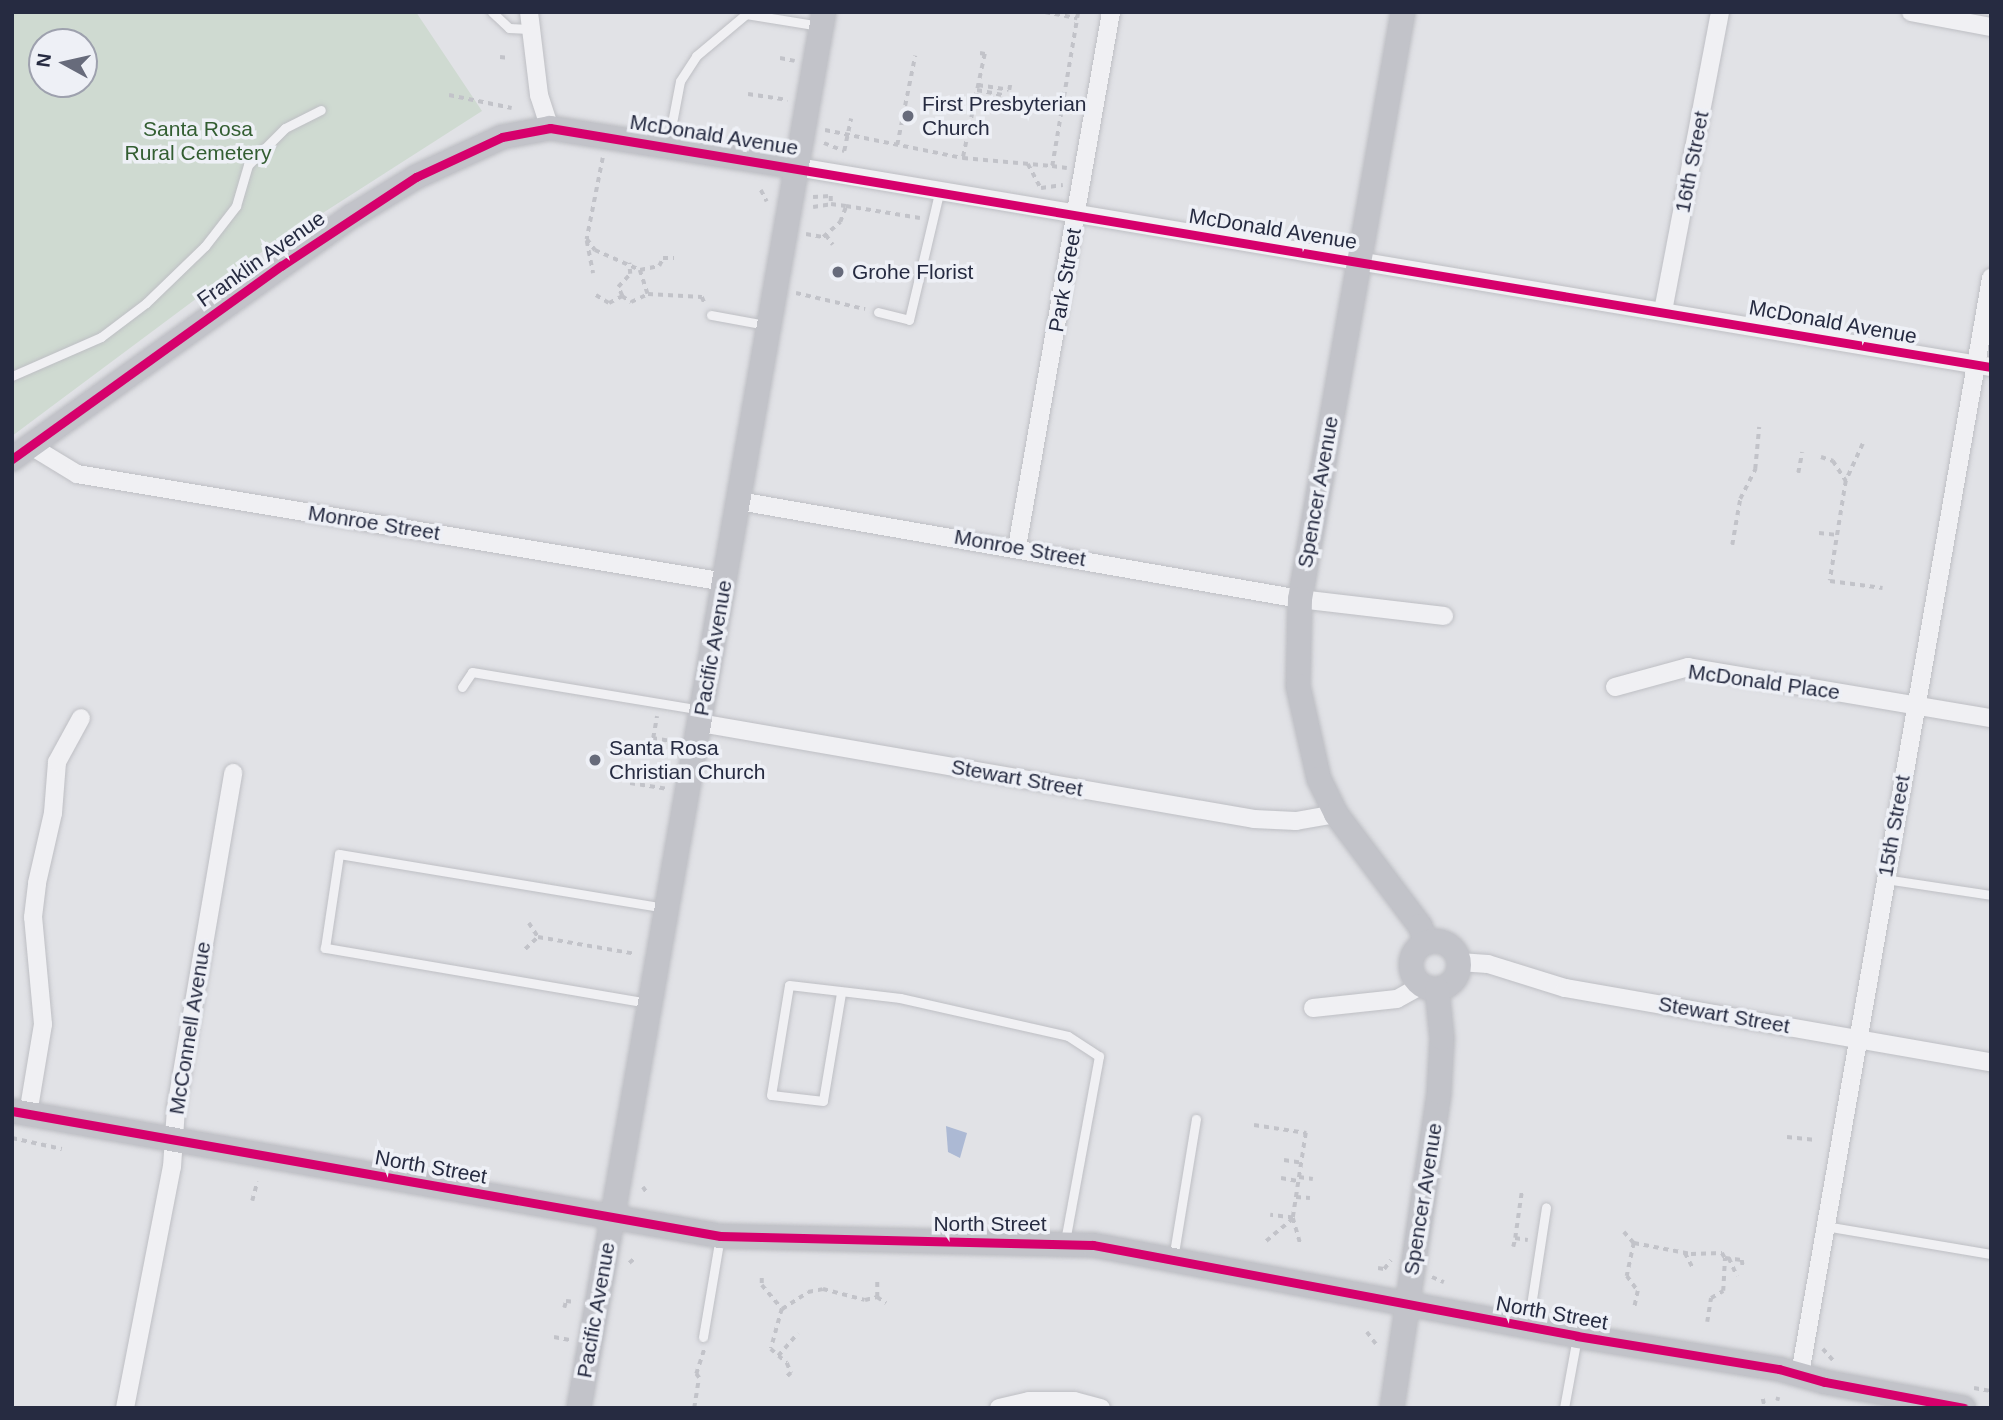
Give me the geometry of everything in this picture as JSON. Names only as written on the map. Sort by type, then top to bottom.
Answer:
[{"type":"street","name":"Park Street","points":[[1017,547],[1111,12]]},
{"type":"street","name":"Spencer Avenue","points":[[1403,12],[1357,261],[1300,599],[1298,686],[1318,779],[1336,814],[1420,926],[1427,943]]},
{"type":"street","name":"16th Street","points":[[1663,311],[1720,12]]},
{"type":"street","points":[[1911,12],[1991,27]]},
{"type":"street","name":"Pacific Avenue","points":[[579,1408],[823,19]]},
{"type":"street","points":[[529,21],[539,95],[550,128]]},
{"type":"street","name":"McDonald Avenue","points":[[550,128],[668,144],[939,193],[1983,366]]},
{"type":"street","name":"Franklin Avenue","points":[[21,453],[301,252],[416,177],[502,137],[550,128]]},
{"type":"street","name":"15th Street","points":[[1800,1374],[1915,705],[1983,366],[1991,278]]},
{"type":"street","name":"Monroe Street","points":[[21,453],[77,474],[725,582]]},
{"type":"street","name":"Monroe Street","points":[[739,501],[1017,547],[1300,599],[1444,616]]},
{"type":"street","name":"McDonald Place","points":[[1615,687],[1688,667],[1915,705]]},
{"type":"street","points":[[1915,705],[1991,718]]},
{"type":"street","name":"Stewart Street","points":[[701,716],[1254,819],[1296,821],[1336,814]]},
{"type":"street","points":[[20,1112],[43,1024],[33,917],[37,883],[53,813],[57,762],[81,718]]},
{"type":"street","name":"McConnell Avenue","points":[[125,1408],[174,1138],[233,773]]},
{"type":"street","points":[[1313,1008],[1397,999],[1429,987],[1451,983],[1459,962],[1447,944],[1427,943],[1412,959],[1413,974],[1429,987]]},
{"type":"street","name":"Stewart Street","points":[[1459,962],[1488,964],[1565,988],[1991,1062]]},
{"type":"street","name":"Spencer Avenue","points":[[1392,1408],[1405,1304],[1439,1092],[1443,1038],[1429,987]]},
{"type":"street","name":"North Street","points":[[20,1112],[720,1236],[860,1242],[1065,1242],[1800,1374],[1964,1408]]},
{"type":"street","points":[[999,1408],[1029,1401],[1074,1401],[1101,1408]]},
{"type":"lane","points":[[492,12],[509,28],[529,21]]},
{"type":"lane","points":[[668,144],[680,81],[696,56],[746,13],[823,19]]},
{"type":"lane","points":[[12,376],[101,337],[146,303],[205,246],[236,206],[248,165],[285,128],[321,110]]},
{"type":"lane","points":[[878,312],[909,320],[939,193]]},
{"type":"lane","points":[[711,315],[768,325]]},
{"type":"lane","points":[[462,687],[472,672],[701,716]]},
{"type":"lane","points":[[650,1004],[326,948],[339,854],[667,908]]},
{"type":"lane","points":[[1884,879],[1991,895]]},
{"type":"lane","points":[[841,993],[823,1101],[771,1095],[789,985],[900,998],[1068,1036],[1099,1056],[1065,1242]]},
{"type":"lane","points":[[1173,1260],[1196,1119]]},
{"type":"lane","points":[[1528,1327],[1546,1207]]},
{"type":"lane","points":[[1825,1226],[1991,1254]]},
{"type":"lane","points":[[703,1337],[720,1236]]},
{"type":"lane","points":[[1564,1408],[1577,1336]]},
{"type":"path","points":[[1045,12],[1077,18]]},
{"type":"path","points":[[1052,166],[1078,12]]},
{"type":"path","points":[[963,158],[985,54],[980,53]]},
{"type":"path","points":[[897,145],[915,56]]},
{"type":"path","points":[[500,57],[509,58]]},
{"type":"path","points":[[780,58],[795,61]]},
{"type":"path","points":[[977,87],[1009,90],[1010,85]]},
{"type":"path","points":[[977,87],[1003,95]]},
{"type":"path","points":[[748,94],[788,100]]},
{"type":"path","points":[[449,95],[512,108]]},
{"type":"path","points":[[827,117],[825,131],[963,158],[1052,166],[1067,168],[1061,188],[1041,188],[1028,164]]},
{"type":"path","points":[[824,145],[844,151],[851,119]]},
{"type":"path","points":[[593,273],[587,239],[607,135]]},
{"type":"path","points":[[761,190],[768,208]]},
{"type":"path","points":[[804,246],[813,197],[831,197],[831,204]]},
{"type":"path","points":[[811,208],[831,204],[932,220]]},
{"type":"path","points":[[806,233],[826,234],[840,222],[846,206]]},
{"type":"path","points":[[826,234],[833,245]]},
{"type":"path","points":[[587,239],[611,259],[629,263],[640,270],[648,294]]},
{"type":"path","points":[[640,270],[659,266],[663,258],[674,258]]},
{"type":"path","points":[[629,263],[630,275],[618,287],[622,296],[631,302],[648,294],[702,297],[711,315]]},
{"type":"path","points":[[797,282],[795,295],[878,312]]},
{"type":"path","points":[[596,295],[609,303],[622,296]]},
{"type":"path","points":[[1732,545],[1740,499],[1755,468],[1759,427]]},
{"type":"path","points":[[1863,444],[1846,481],[1830,581],[1883,588]]},
{"type":"path","points":[[1798,473],[1802,452]]},
{"type":"path","points":[[1821,457],[1833,461],[1846,481]]},
{"type":"path","points":[[1819,533],[1838,535]]},
{"type":"path","points":[[651,738],[675,742]]},
{"type":"path","points":[[630,783],[667,789]]},
{"type":"path","points":[[530,923],[538,937]]},
{"type":"path","points":[[525,948],[538,937],[638,954]]},
{"type":"path","points":[[1254,1125],[1306,1133],[1293,1218],[1301,1246]]},
{"type":"path","points":[[1787,1137],[1816,1140]]},
{"type":"path","points":[[12,1138],[62,1149]]},
{"type":"path","points":[[1284,1160],[1302,1163]]},
{"type":"path","points":[[1281,1178],[1313,1179]]},
{"type":"path","points":[[252,1201],[257,1182]]},
{"type":"path","points":[[643,1186],[647,1193]]},
{"type":"path","points":[[1513,1247],[1522,1189]]},
{"type":"path","points":[[1296,1196],[1310,1199]]},
{"type":"path","points":[[1270,1215],[1293,1218]]},
{"type":"path","points":[[1266,1241],[1293,1218]]},
{"type":"path","points":[[1623,1232],[1634,1243],[1685,1252],[1722,1253],[1737,1276]]},
{"type":"path","points":[[1634,1243],[1627,1276],[1638,1290],[1634,1310]]},
{"type":"path","points":[[1685,1252],[1693,1268]]},
{"type":"path","points":[[1378,1268],[1387,1268],[1391,1256]]},
{"type":"path","points":[[629,1262],[635,1258]]},
{"type":"path","points":[[1727,1258],[1742,1260],[1742,1267]]},
{"type":"path","points":[[1707,1322],[1711,1298],[1723,1291],[1727,1258]]},
{"type":"path","points":[[762,1278],[762,1285],[782,1309],[782,1322],[771,1342],[771,1349],[790,1373],[786,1378]]},
{"type":"path","points":[[1432,1278],[1444,1282]]},
{"type":"path","points":[[877,1281],[877,1297]]},
{"type":"path","points":[[782,1309],[808,1293],[823,1289],[865,1300],[877,1297],[886,1303]]},
{"type":"path","points":[[564,1308],[566,1301],[578,1303]]},
{"type":"path","points":[[1367,1332],[1376,1344]]},
{"type":"path","points":[[778,1356],[798,1334]]},
{"type":"path","points":[[554,1337],[572,1340]]},
{"type":"path","points":[[694,1408],[703,1337]]},
{"type":"path","points":[[1763,1399],[1765,1408]]},
{"type":"green space","name":"Santa Rosa Rural Cemetery","points":[[12,12],[416,12],[482,111],[240,266],[12,436]]},
{"type":"water","points":[[946,1126],[967,1133],[960,1158],[948,1152]]},
{"type":"cycle path","points":[[12,459],[281,266],[416,177],[502,137],[550,128],[1991,367]]},
{"type":"cycle path","points":[[12,1111],[720,1236],[1093,1245],[1577,1336],[1779,1369],[1825,1382],[1964,1408]]},
{"type":"place","name":"First Presbyterian Church","points":[[908,116]]},
{"type":"place","name":"Grohe Florist","points":[[838,272]]},
{"type":"place","name":"Santa Rosa Christian Church","points":[[595,760]]}]
